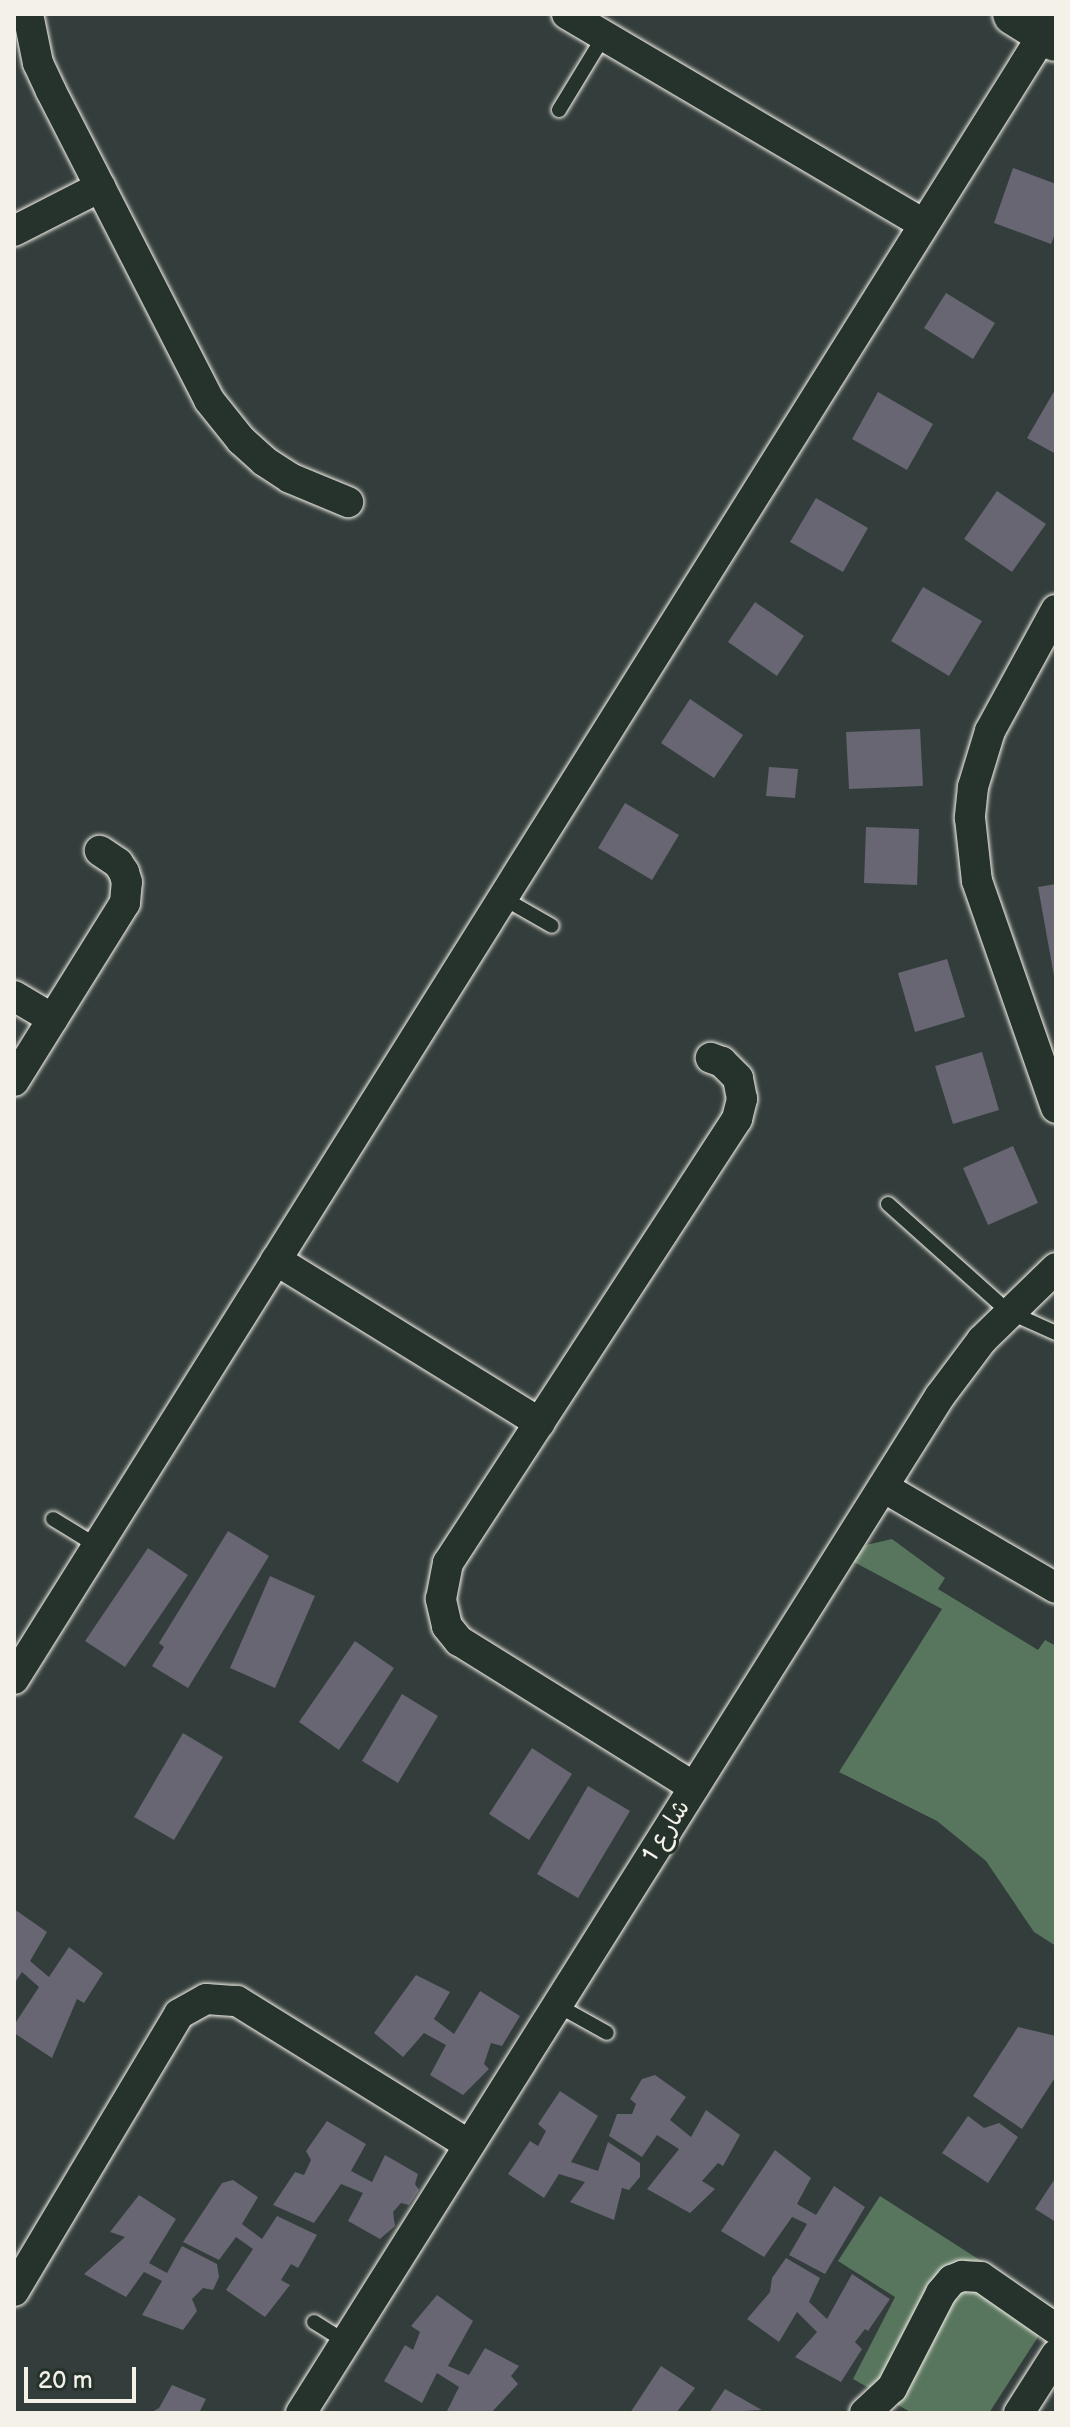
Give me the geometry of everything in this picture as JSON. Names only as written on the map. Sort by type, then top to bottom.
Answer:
[{"type":"street","points":[[28,14],[38,63],[197,377],[224,421],[264,461],[290,478],[348,502]]},
{"type":"street","points":[[567,14],[924,224]]},
{"type":"street","points":[[14,1679],[924,224],[1038,29]]},
{"type":"street","points":[[14,231],[100,187]]},
{"type":"street","points":[[1056,610],[990,731],[973,787],[970,818],[977,881],[1056,1108]]},
{"type":"street","points":[[14,1081],[125,903],[127,882],[124,872],[118,863],[100,851]]},
{"type":"street","points":[[14,996],[53,1019]]},
{"type":"street","points":[[694,1787],[459,1641],[447,1626],[441,1599],[448,1563],[737,1119],[742,1099],[738,1078],[722,1062],[711,1058]]},
{"type":"street","points":[[276,1260],[540,1423]]},
{"type":"street","name":"شارع 1","points":[[301,2413],[940,1396],[982,1340],[1056,1268]]},
{"type":"street","points":[[883,1487],[1056,1588]]},
{"type":"street","points":[[14,2291],[179,2014],[206,1999],[237,2001],[469,2145]]},
{"type":"street","points":[[874,2411],[892,2388],[941,2293],[952,2280],[962,2276],[981,2277],[1056,2329]]},
{"type":"street","points":[[1019,2413],[1056,2355]]},
{"type":"lane","points":[[559,110],[604,36]]},
{"type":"lane","points":[[503,898],[552,926]]},
{"type":"lane","points":[[888,1204],[1009,1312],[1026,1323],[1056,1333]]},
{"type":"lane","points":[[53,1519],[97,1546]]},
{"type":"lane","points":[[557,2005],[607,2033]]},
{"type":"lane","points":[[314,2322],[346,2342]]},
{"type":"green space","points":[[892,1539],[945,1578],[938,1589],[1038,1650],[1045,1640],[1056,1646],[1056,1946],[1034,1932],[986,1861],[937,1821],[839,1772],[942,1609],[852,1561],[866,1545]]},
{"type":"green space","points":[[880,2196],[1056,2309],[989,2413],[912,2413],[853,2379],[895,2297],[838,2261]]},
{"type":"building","points":[[1013,168],[1056,184],[1056,231],[1051,244],[994,223]]},
{"type":"building","points":[[946,293],[995,323],[973,359],[924,328]]},
{"type":"building","points":[[1056,388],[1056,454],[1027,438]]},
{"type":"building","points":[[878,392],[933,424],[907,470],[852,439]]},
{"type":"building","points":[[997,491],[1046,524],[1012,572],[964,539]]},
{"type":"building","points":[[816,498],[868,528],[843,572],[790,542]]},
{"type":"building","points":[[923,587],[982,621],[949,676],[891,641]]},
{"type":"building","points":[[755,602],[804,636],[777,676],[728,642]]},
{"type":"building","points":[[690,699],[743,735],[714,778],[661,743]]},
{"type":"building","points":[[920,729],[923,786],[849,789],[846,732]]},
{"type":"building","points":[[769,767],[798,769],[795,798],[766,796]]},
{"type":"building","points":[[625,803],[679,835],[652,880],[598,848]]},
{"type":"building","points":[[866,827],[919,829],[917,885],[864,883]]},
{"type":"building","points":[[1056,884],[1056,976],[1054,976],[1038,887]]},
{"type":"building","points":[[947,959],[965,1017],[915,1032],[898,973]]},
{"type":"building","points":[[982,1052],[999,1110],[953,1124],[935,1066]]},
{"type":"building","points":[[1013,1146],[1038,1203],[988,1225],[963,1168]]},
{"type":"building","points":[[228,1531],[269,1556],[188,1688],[152,1666],[164,1647],[159,1643]]},
{"type":"building","points":[[148,1548],[188,1575],[125,1667],[85,1641]]},
{"type":"building","points":[[270,1576],[315,1596],[275,1688],[230,1668]]},
{"type":"building","points":[[355,1641],[394,1668],[339,1750],[299,1722]]},
{"type":"building","points":[[402,1694],[438,1716],[398,1783],[362,1761]]},
{"type":"building","points":[[183,1733],[223,1757],[174,1840],[134,1817]]},
{"type":"building","points":[[532,1748],[572,1774],[529,1840],[489,1814]]},
{"type":"building","points":[[588,1786],[630,1811],[578,1898],[537,1874]]},
{"type":"building","points":[[14,1909],[47,1932],[30,1961],[49,1977],[69,1947],[103,1973],[84,2003],[77,1999],[52,2058],[14,2033],[14,2025],[39,1987],[22,1972],[14,1984]]},
{"type":"building","points":[[416,1975],[450,1992],[434,2019],[454,2034],[480,1991],[520,2016],[502,2046],[491,2043],[484,2064],[489,2069],[463,2095],[430,2075],[446,2045],[424,2033],[403,2057],[374,2033]]},
{"type":"building","points":[[1018,2027],[1056,2036],[1056,2076],[1022,2129],[973,2096]]},
{"type":"building","points":[[655,2075],[686,2097],[670,2120],[691,2137],[706,2110],[740,2135],[723,2166],[718,2163],[702,2181],[715,2189],[690,2213],[647,2189],[679,2149],[657,2135],[642,2157],[609,2136],[617,2114],[632,2114],[636,2104],[630,2099],[642,2079]]},
{"type":"building","points":[[560,2091],[598,2116],[571,2162],[598,2171],[608,2142],[640,2163],[640,2177],[629,2190],[622,2188],[614,2220],[570,2202],[585,2182],[559,2174],[544,2198],[508,2174],[530,2141],[538,2146],[546,2131],[538,2124]]},
{"type":"building","points":[[968,2116],[984,2128],[999,2123],[1018,2137],[988,2183],[942,2153]]},
{"type":"building","points":[[327,2121],[366,2144],[351,2171],[372,2182],[385,2155],[418,2174],[415,2184],[419,2190],[409,2205],[401,2203],[393,2212],[395,2226],[380,2239],[348,2221],[363,2193],[341,2184],[314,2223],[273,2205],[295,2172],[304,2175],[311,2160],[306,2151]]},
{"type":"building","points":[[775,2150],[811,2178],[797,2204],[816,2215],[834,2186],[865,2207],[825,2274],[789,2255],[807,2224],[792,2217],[764,2257],[721,2231]]},
{"type":"building","points":[[1056,2177],[1056,2222],[1035,2209]]},
{"type":"building","points":[[233,2180],[258,2197],[242,2224],[262,2239],[277,2216],[317,2235],[298,2268],[291,2264],[281,2280],[290,2285],[265,2317],[226,2290],[253,2249],[236,2237],[219,2260],[183,2242],[222,2183]]},
{"type":"building","points":[[139,2195],[176,2219],[149,2263],[167,2273],[182,2246],[217,2264],[219,2277],[213,2290],[203,2288],[192,2299],[197,2311],[183,2330],[142,2315],[162,2281],[144,2272],[126,2297],[84,2274],[125,2237],[110,2232]]},
{"type":"building","points":[[786,2258],[820,2278],[809,2302],[827,2319],[852,2274],[890,2299],[868,2331],[865,2329],[855,2342],[862,2349],[841,2382],[795,2357],[817,2332],[797,2312],[779,2342],[747,2319],[770,2292],[772,2278]]},
{"type":"building","points":[[437,2295],[473,2321],[448,2366],[469,2375],[485,2348],[519,2366],[511,2376],[518,2384],[491,2413],[446,2413],[459,2387],[437,2373],[422,2403],[384,2381],[405,2345],[413,2350],[420,2332],[411,2326]]},
{"type":"building","points":[[661,2366],[695,2388],[676,2413],[630,2413]]},
{"type":"building","points":[[172,2385],[206,2399],[199,2413],[150,2413],[159,2408]]},
{"type":"building","points":[[725,2389],[762,2410],[709,2413]]}]
